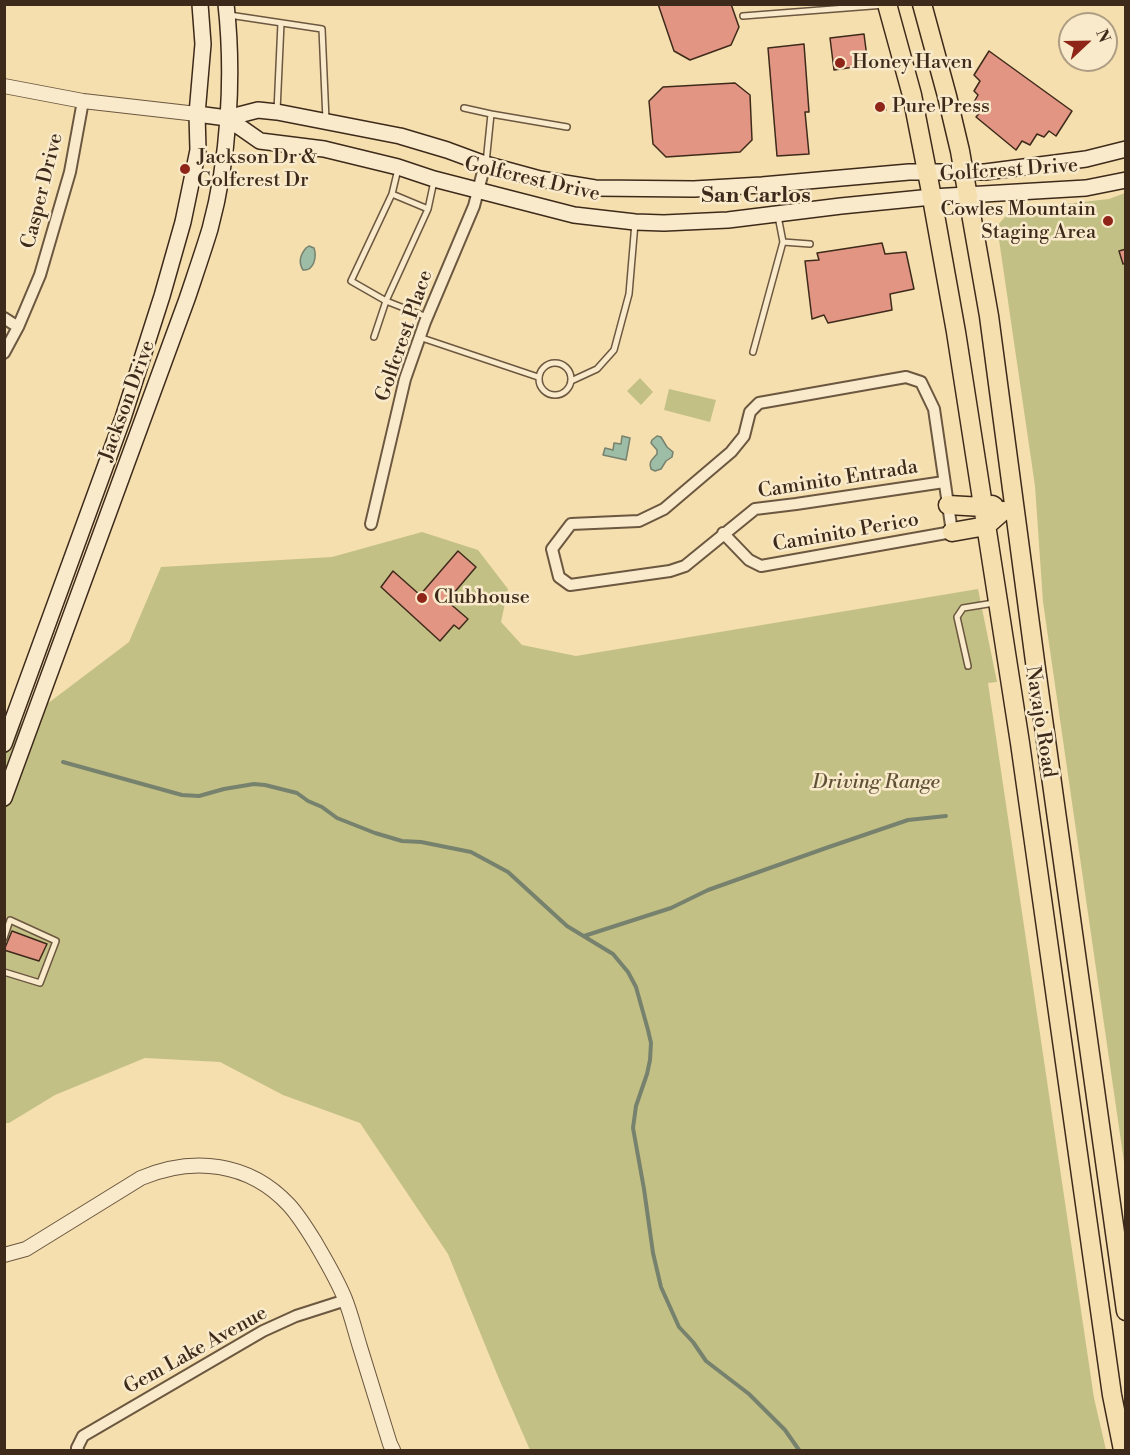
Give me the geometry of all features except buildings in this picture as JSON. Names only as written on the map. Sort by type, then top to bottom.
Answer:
[{"type":"main road","name":"Jackson Drive","points":[[4,744],[123,418],[183,222],[198,150],[197,114],[203,44],[200,4]]},
{"type":"main road","name":"Navajo Road","points":[[922,4],[947,96],[964,172],[988,316],[1125,1311]]},
{"type":"main road","name":"Navajo Road","points":[[887,5],[912,94],[928,173],[987,526],[1112,1395],[1123,1450]]},
{"type":"main road","name":"Jackson Drive","points":[[4,798],[187,299],[210,228],[225,154],[229,74],[227,10]]},
{"type":"main road","name":"Golfcrest Drive","points":[[197,114],[227,118],[258,110],[277,112],[400,136],[485,164],[540,179],[595,188],[694,189],[909,172],[985,171],[1086,159],[1125,149]]},
{"type":"main road","name":"Golfcrest Drive","points":[[227,118],[260,141],[324,149],[574,215],[635,222],[728,220],[932,197],[1086,188],[1125,180]]},
{"type":"main road","points":[[1009,471],[1003,511],[1018,617],[1036,669]]},
{"type":"main road","points":[[948,505],[983,507],[992,505],[1003,511]]},
{"type":"main road","points":[[952,532],[987,526],[1003,511]]},
{"type":"street","name":"Golfcrest Drive","points":[[4,86],[83,102],[197,114]]},
{"type":"street","name":"Casper Drive","points":[[4,353],[18,327],[40,275],[70,172],[83,102]]},
{"type":"street","name":"Golfcrest Place","points":[[371,524],[405,379],[427,317],[474,206],[485,164]]},
{"type":"street","points":[[4,318],[18,327]]},
{"type":"street","name":"Caminito Entrada","points":[[906,377],[921,382],[934,409],[944,482],[755,509],[685,566],[670,571],[570,585],[559,577],[552,549],[571,524],[639,521],[664,509],[731,452],[744,436],[750,412],[759,402],[906,377]]},
{"type":"street","points":[[944,482],[952,532]]},
{"type":"street","name":"Caminito Perico","points":[[723,534],[749,560],[761,566],[952,532]]},
{"type":"street","points":[[4,1255],[26,1249],[156,1171],[187,1165],[218,1166],[241,1173],[263,1184],[288,1204],[299,1217],[331,1268],[346,1300],[393,1450]]},
{"type":"street","name":"Gem Lake Avenue","points":[[78,1450],[83,1436],[263,1331],[296,1316],[346,1300]]},
{"type":"lane","points":[[743,16],[842,6],[887,5]]},
{"type":"lane","points":[[227,10],[281,23],[322,29],[326,122]]},
{"type":"lane","points":[[277,112],[281,23]]},
{"type":"lane","points":[[464,108],[567,127]]},
{"type":"lane","points":[[485,164],[491,114]]},
{"type":"lane","points":[[398,167],[393,194],[351,282],[386,301],[427,317]]},
{"type":"lane","points":[[374,337],[386,301],[428,209],[435,179]]},
{"type":"lane","points":[[393,194],[428,209]]},
{"type":"lane","points":[[753,352],[783,242],[778,214]]},
{"type":"lane","points":[[571,381],[597,369],[614,350],[630,294],[635,222]]},
{"type":"lane","points":[[783,242],[810,244]]},
{"type":"lane","points":[[419,338],[538,377]]},
{"type":"lane","points":[[558,363],[568,370],[571,381],[565,392],[554,396],[543,392],[538,377],[546,365],[558,363]]},
{"type":"lane","points":[[968,666],[957,617],[963,608],[998,602]]},
{"type":"lane","points":[[4,938],[10,920],[56,941],[40,983],[4,972]]},
{"type":"green space","points":[[1125,193],[1125,1169],[1043,602],[1035,486],[997,226],[1011,210],[1109,199]]},
{"type":"green space","points":[[640,378],[653,392],[641,405],[627,391]]},
{"type":"green space","points":[[669,389],[716,400],[710,422],[664,410]]},
{"type":"green space","name":"Driving Range","points":[[422,532],[478,550],[508,589],[501,622],[522,645],[576,656],[978,589],[997,682],[988,683],[1094,1398],[1106,1450],[530,1450],[448,1254],[360,1123],[283,1095],[220,1062],[145,1058],[55,1095],[9,1123],[5,1123],[4,725],[14,729],[129,642],[161,567],[332,557]]},
{"type":"shaded area","points":[[309,246],[314,248],[315,259],[310,268],[303,270],[300,259]]},
{"type":"shaded area","points":[[622,436],[630,438],[626,460],[603,455],[605,448],[613,450],[614,443],[621,444]]},
{"type":"shaded area","points":[[657,436],[661,437],[673,452],[672,457],[661,469],[655,471],[651,469],[650,464],[657,450],[651,443]]},
{"type":"waterway","points":[[63,762],[182,795],[199,796],[224,789],[254,784],[265,785],[297,793],[337,818],[375,833],[402,841],[421,842],[471,852],[508,872],[567,926],[613,954],[628,972],[636,987],[651,1043],[650,1060],[636,1106],[633,1128],[653,1253],[661,1287],[679,1327],[706,1361],[749,1394],[785,1430],[799,1450]]},
{"type":"waterway","points":[[584,936],[671,908],[708,890],[908,820],[946,816]]},
{"type":"place","name":"Honey Haven","points":[[840,63]]},
{"type":"place","name":"Pure Press","points":[[880,107]]},
{"type":"place","name":"Jackson Dr & Golfcrest Dr","points":[[185,169]]},
{"type":"place","name":"Cowles Mountain Staging Area","points":[[1108,221]]},
{"type":"place","name":"Clubhouse","points":[[422,598]]},
{"type":"district","name":"San Carlos","points":[[756,197]]}]
